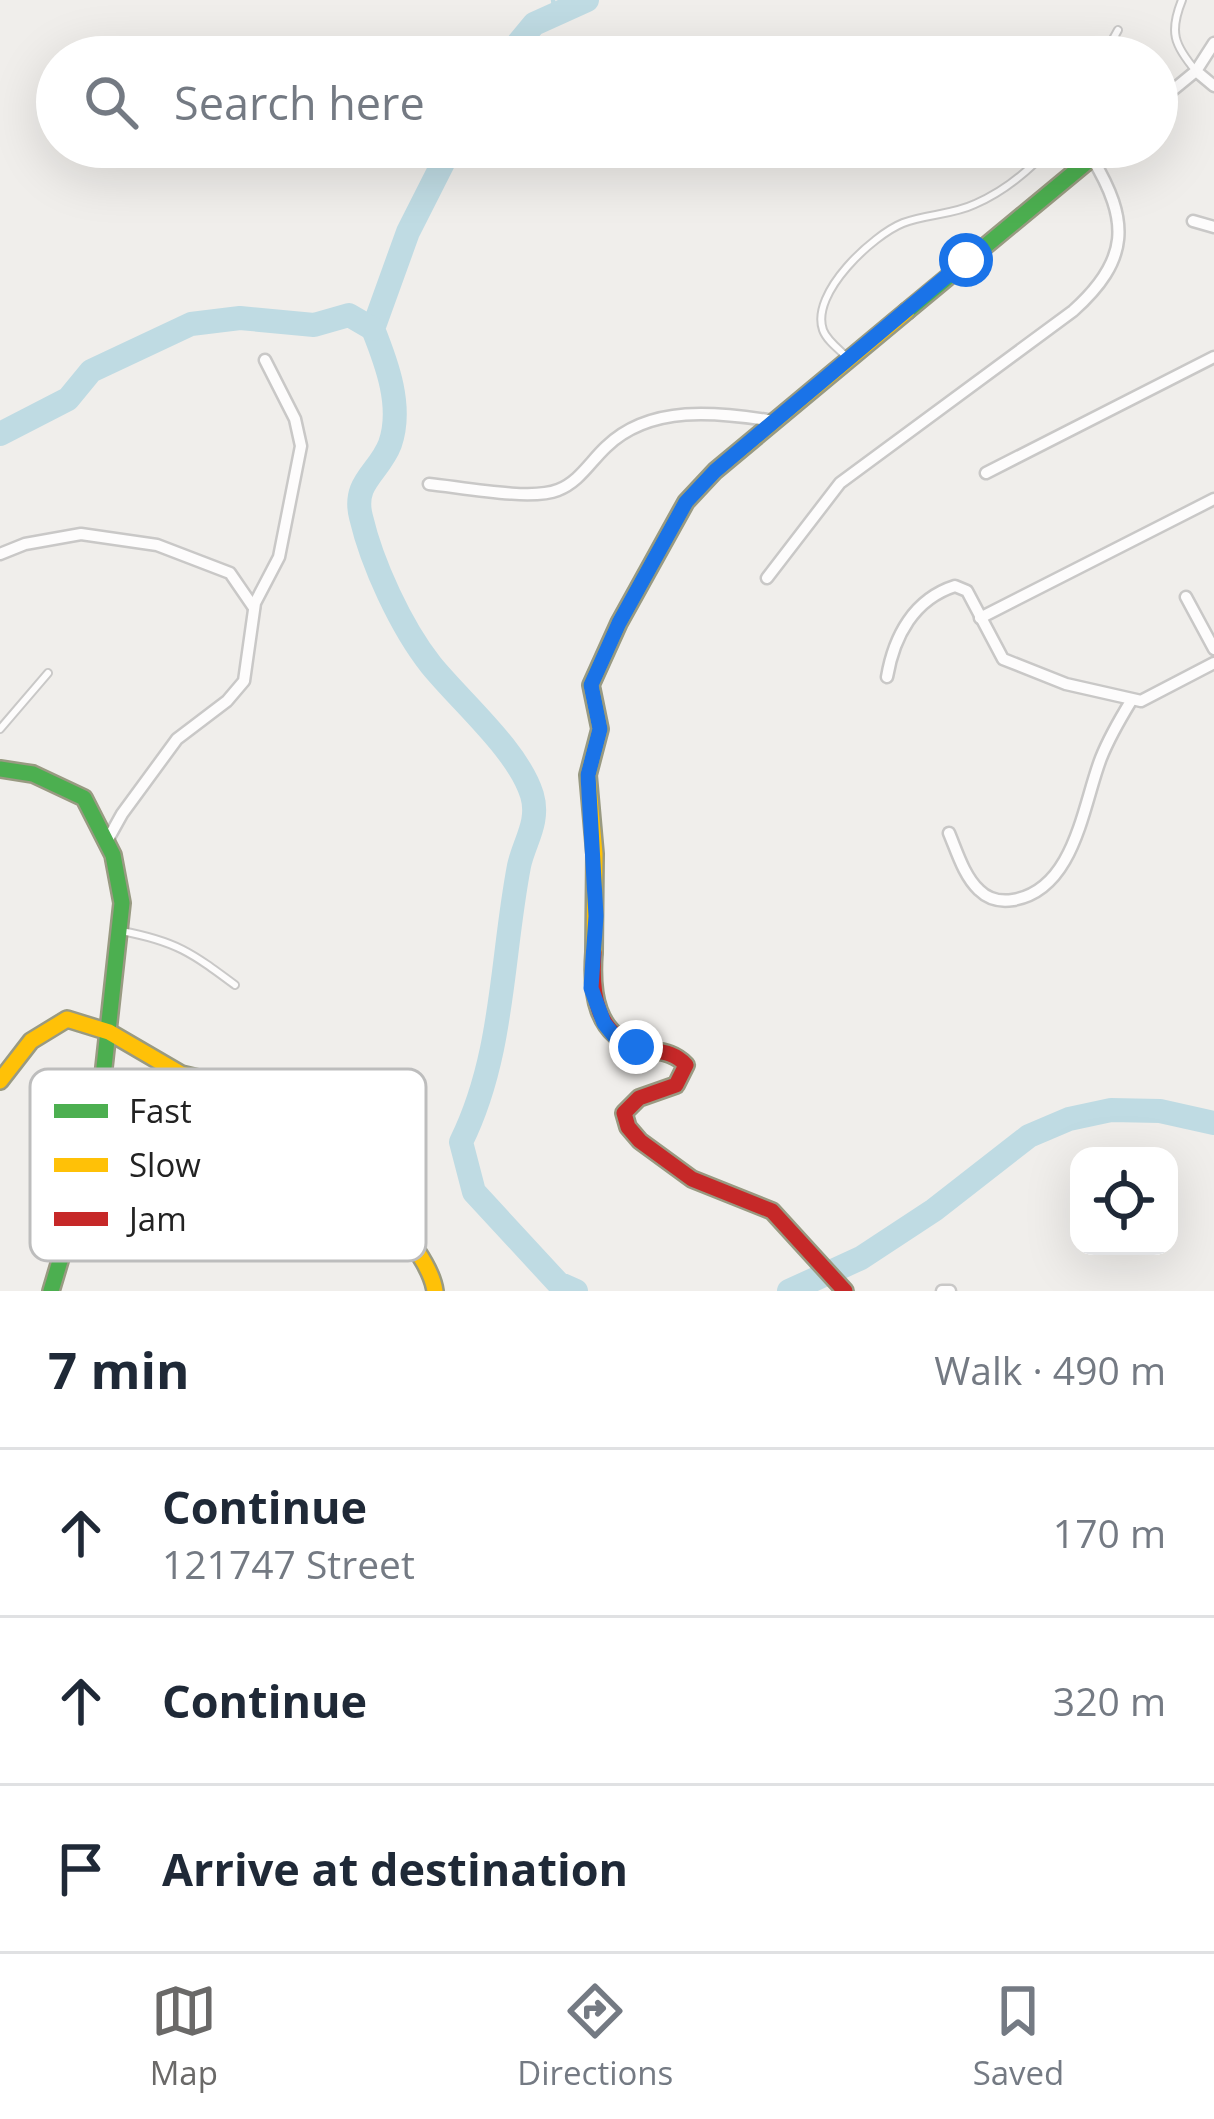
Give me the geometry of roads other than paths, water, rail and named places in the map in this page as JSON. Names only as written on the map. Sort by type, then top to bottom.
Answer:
[{"type":"street","points":[[1178,86],[1196,71],[1214,43]]},
{"type":"street","points":[[1196,71],[1214,86]]},
{"type":"street","points":[[845,1291],[772,1210],[692,1179],[628,1127],[623,1113],[629,1103],[679,1085],[686,1065],[677,1055],[616,1038],[596,1008],[591,988],[596,916],[588,775],[600,729],[591,685],[619,623],[686,502],[715,471],[1079,168]]},
{"type":"street","points":[[767,578],[839,483],[1073,311],[1104,280],[1118,253],[1120,233],[1103,168]]},
{"type":"street","points":[[1193,221],[1214,227]]},
{"type":"street","points":[[986,473],[1214,357]]},
{"type":"street","points":[[107,841],[177,739],[239,690],[249,664],[254,608],[280,557],[302,446],[295,419],[266,360]]},
{"type":"street","points":[[429,484],[543,494],[571,484],[620,435],[650,421],[721,413],[774,421]]},
{"type":"street","points":[[980,618],[1214,499]]},
{"type":"street","points":[[0,554],[81,533],[157,544],[230,573],[254,608]]},
{"type":"street","points":[[886,677],[897,639],[922,603],[948,588],[964,588],[994,648],[1012,666],[1131,701],[1149,699],[1214,663]]},
{"type":"street","points":[[1186,597],[1214,649]]},
{"type":"street","points":[[949,833],[974,886],[984,895],[1010,901],[1036,890],[1063,862],[1075,839],[1100,761],[1131,701]]},
{"type":"street","points":[[0,769],[33,774],[74,791],[93,811],[107,841],[120,888],[122,931],[104,1069]]},
{"type":"street","points":[[0,1081],[32,1042],[67,1019],[109,1032],[172,1069]]},
{"type":"street","points":[[51,1291],[60,1261]]},
{"type":"street","points":[[422,1261],[433,1275],[435,1291]]},
{"type":"lane","points":[[1172,36],[1182,0]]},
{"type":"lane","points":[[1114,36],[1118,30]]},
{"type":"lane","points":[[1178,50],[1196,71]]},
{"type":"lane","points":[[848,358],[830,340],[822,317],[831,291],[862,250],[907,221],[975,205],[1029,168]]},
{"type":"lane","points":[[0,728],[47,673]]},
{"type":"lane","points":[[122,931],[184,947],[236,985]]},
{"type":"waterway","points":[[553,0],[555,14]]},
{"type":"waterway","points":[[524,36],[534,24],[587,0]]},
{"type":"waterway","points":[[440,168],[408,232],[373,329],[388,371],[394,430],[385,454],[363,486],[359,505],[380,574],[409,632],[431,665],[515,761],[532,795],[533,823],[519,866],[494,1041],[461,1142],[474,1192],[558,1283],[576,1291]]},
{"type":"waterway","points":[[0,434],[68,399],[91,371],[191,324],[240,318],[314,325],[349,315],[373,329]]},
{"type":"waterway","points":[[789,1291],[861,1258],[934,1210],[1029,1136],[1069,1119],[1111,1110],[1160,1111],[1214,1123]]}]
